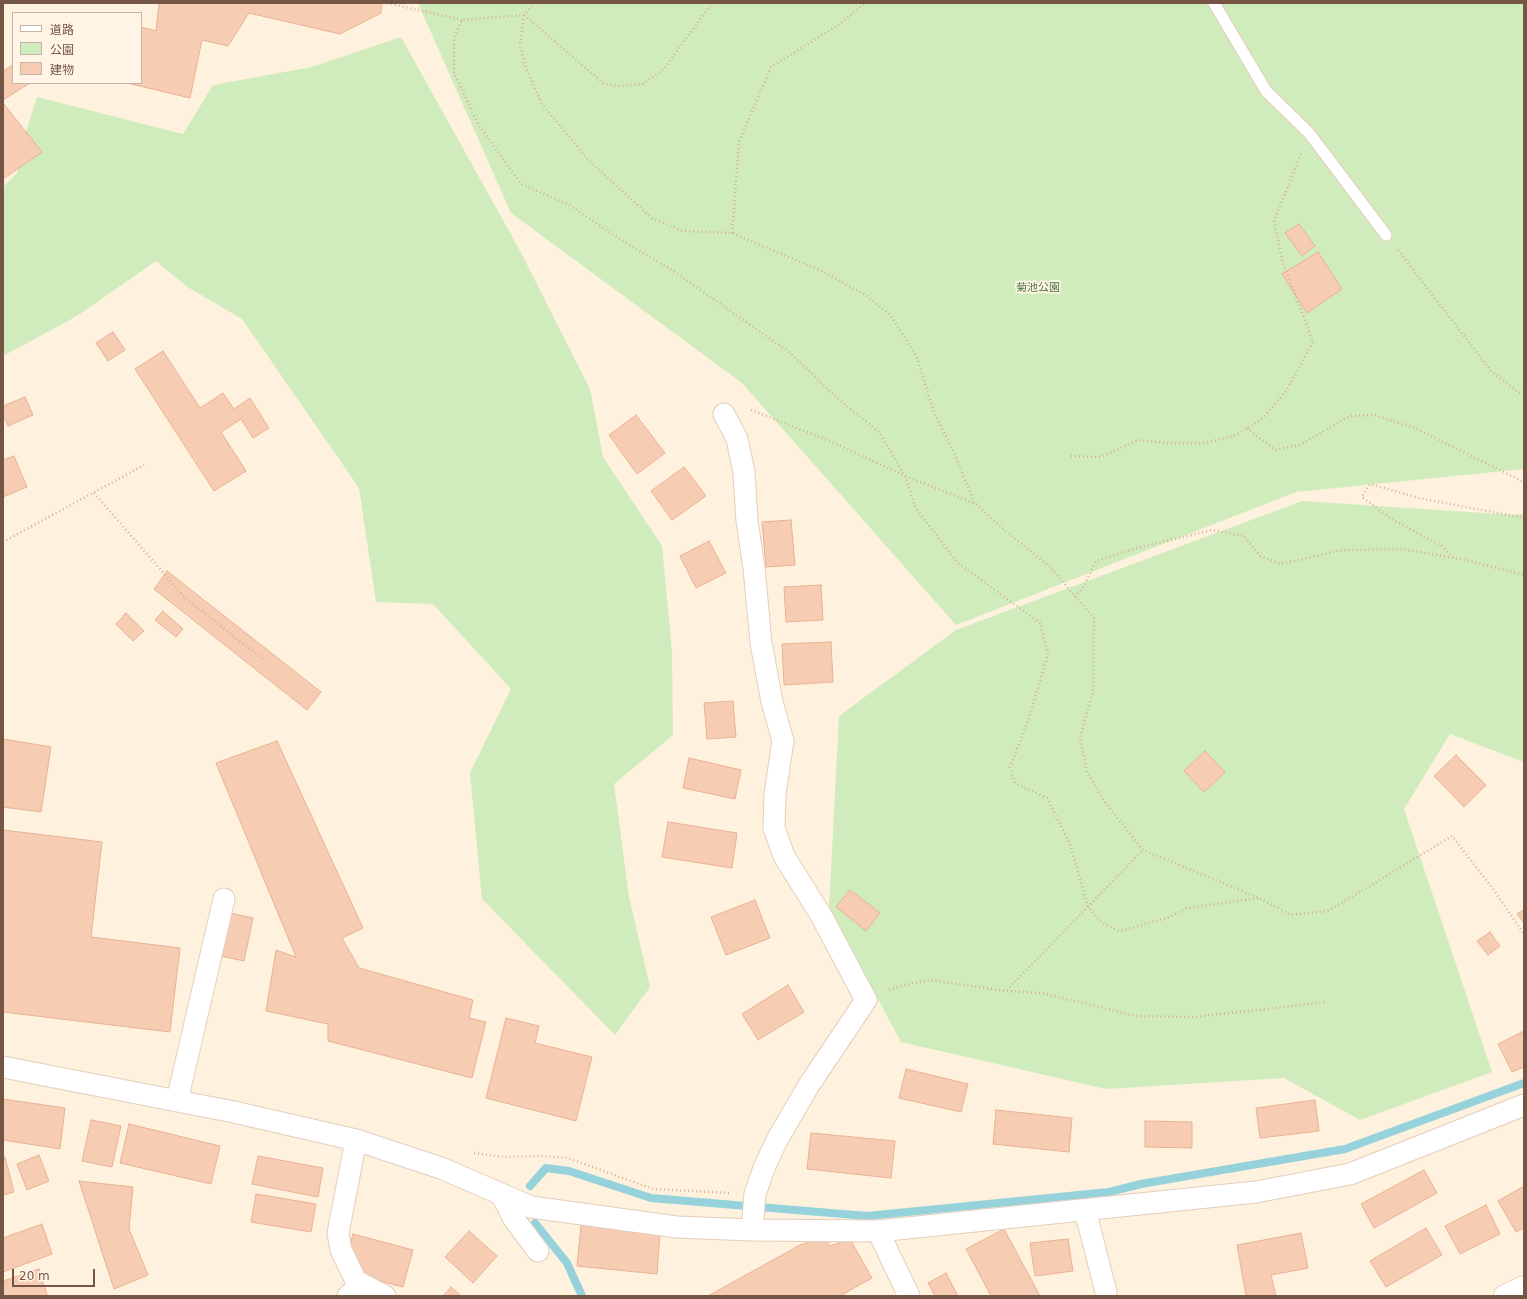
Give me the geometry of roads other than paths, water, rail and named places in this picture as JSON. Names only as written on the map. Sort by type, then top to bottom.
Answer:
[{"type":"main road","points":[[1505,1296],[1524,1287]]},
{"type":"street","points":[[724,414],[737,439],[744,472],[747,521],[754,568],[761,643],[772,702],[783,740],[775,794],[774,828],[784,856],[822,917],[866,1000],[809,1085],[776,1140],[764,1168],[756,1194],[752,1230]]},
{"type":"street","points":[[177,1101],[224,898]]},
{"type":"street","points":[[3,1067],[234,1112],[356,1140],[441,1168],[531,1206],[677,1227],[752,1230],[878,1231],[1256,1192],[1350,1174],[1524,1105]]},
{"type":"street","points":[[356,1140],[338,1233],[341,1250],[356,1280],[355,1290],[386,1296]]},
{"type":"street","points":[[501,1194],[514,1219],[538,1251]]},
{"type":"street","points":[[1085,1210],[1106,1292]]},
{"type":"street","points":[[878,1231],[909,1296]]},
{"type":"lane","points":[[1214,3],[1266,91],[1309,133],[1386,236]]},
{"type":"waterway","points":[[530,1186],[546,1168],[569,1171],[651,1198],[867,1216],[1109,1192],[1141,1184],[1345,1149],[1524,1083]]},
{"type":"waterway","points":[[535,1223],[567,1263],[582,1296]]},
{"type":"park label","name":"菊池公園","points":[[1038,288]]}]
